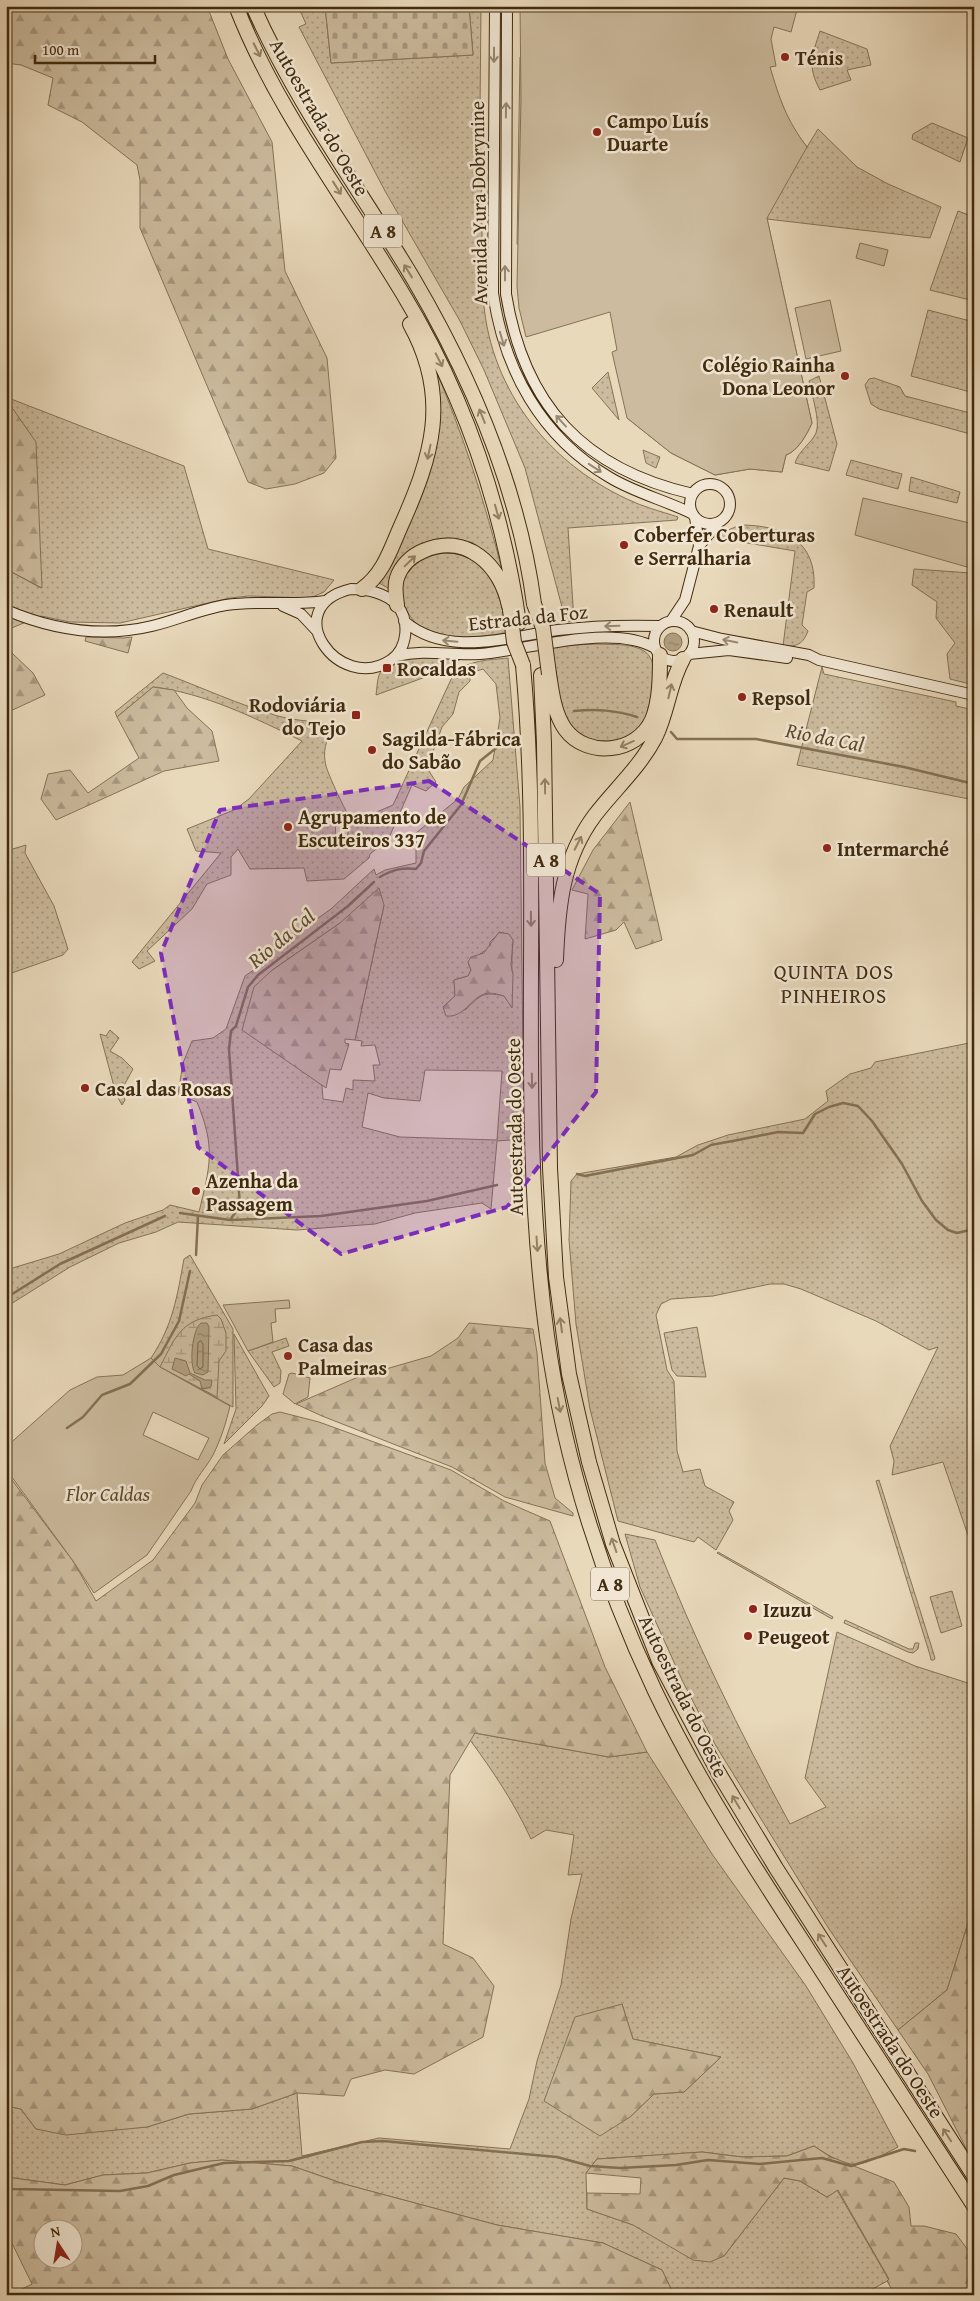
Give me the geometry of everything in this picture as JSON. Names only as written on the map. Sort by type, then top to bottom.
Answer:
[{"type":"highway","name":"Autoestrada do Oeste","points":[[236,6],[284,102],[422,327],[467,423],[508,553],[519,622],[525,687],[529,792],[534,1170],[539,1263],[547,1338],[559,1405],[590,1529],[615,1598],[652,1683],[716,1802],[755,1867],[974,2206]]},
{"type":"highway","name":"Autoestrada do Oeste","points":[[254,6],[292,83],[413,279],[460,368],[499,462],[523,542],[545,675],[544,743],[548,1045],[552,1210],[559,1310],[569,1374],[589,1462],[613,1544],[659,1661],[718,1772],[776,1868],[974,2176]]},
{"type":"highway","points":[[362,227],[370,253],[421,348],[429,374],[434,412],[430,451],[420,486],[383,566],[374,579],[362,589]]},
{"type":"highway","points":[[396,605],[397,578],[408,561],[431,548],[452,546],[473,552],[492,567],[503,584],[510,610],[514,642],[523,664]]},
{"type":"highway","points":[[545,675],[557,712],[566,730],[572,737],[588,746],[605,749],[615,748],[634,741],[642,735],[652,720],[658,688],[657,651]]},
{"type":"highway","points":[[548,1045],[554,1010],[559,906],[566,869],[588,824],[637,767],[655,738],[664,717],[673,680],[686,657]]},
{"type":"main road","name":"Avenida Yura Dobrynine","points":[[495,6],[494,293],[498,322],[512,367],[540,417],[583,460],[610,478],[694,516]]},
{"type":"main road","name":"Avenida Yura Dobrynine","points":[[507,6],[506,294],[510,320],[522,359],[550,409],[570,431],[593,451],[617,467],[644,480],[663,487],[693,494]]},
{"type":"main road","points":[[671,622],[685,600],[699,546],[690,504],[693,494],[704,485],[712,484],[726,491],[729,497],[730,509],[725,518],[718,523],[699,546]]},
{"type":"main road","points":[[694,516],[706,524],[718,523]]},
{"type":"main road","points":[[6,610],[57,628],[109,632],[151,626],[225,605],[325,601],[342,591],[362,589],[380,594],[396,605],[404,620],[405,639],[396,656],[379,666],[371,667],[348,664],[333,657],[327,651],[317,632],[301,614],[280,604]]},
{"type":"main road","points":[[685,600],[689,628],[694,643],[686,657]]},
{"type":"main road","points":[[317,632],[317,616],[325,601]]},
{"type":"main road","name":"Estrada da Foz","points":[[404,620],[419,633],[428,637],[466,642],[504,639],[558,630],[592,627],[660,626]]},
{"type":"main road","points":[[819,660],[808,661],[729,650],[670,661],[657,651],[654,636],[660,626],[671,622],[682,623],[689,628],[722,639],[809,655],[819,660],[974,694]]},
{"type":"main road","name":"Estrada da Foz","points":[[396,656],[425,651],[479,654],[599,638],[643,642],[657,651]]},
{"type":"highlighted area","points":[[429,781],[600,894],[596,1092],[507,1207],[341,1254],[198,1147],[161,953],[220,810]]},
{"type":"green space","points":[[6,6],[207,6],[228,59],[272,142],[285,271],[327,358],[336,458],[324,473],[295,484],[266,489],[248,482],[140,228],[140,180],[137,165],[82,122],[48,105],[53,78],[21,65],[6,63]]},
{"type":"green space","points":[[298,6],[325,6],[331,63],[473,55],[469,6],[481,6],[480,109],[483,293],[487,326],[496,358],[509,388],[526,416],[546,441],[570,464],[597,483],[627,499],[645,507],[678,517],[677,520],[568,528],[574,621],[566,622],[525,468],[484,370],[460,321],[385,191],[299,27],[306,24]]},
{"type":"green space","points":[[325,6],[469,6],[473,55],[331,63]]},
{"type":"green space","points":[[520,6],[798,6],[791,32],[774,27],[771,39],[776,66],[770,67],[784,109],[807,147],[767,218],[812,423],[798,446],[786,455],[782,472],[750,469],[715,475],[671,453],[627,418],[612,352],[617,350],[610,312],[526,337],[519,308],[517,286],[521,100]]},
{"type":"green space","points":[[820,31],[867,49],[871,65],[847,70],[851,80],[820,90],[813,74],[812,61]]},
{"type":"green space","points":[[520,57],[673,59],[780,99],[791,126],[807,147],[818,129],[857,167],[888,184],[941,207],[930,238],[767,219],[812,423],[798,446],[786,455],[782,472],[750,469],[715,475],[671,453],[627,418],[765,415],[517,244]]},
{"type":"green space","points":[[932,123],[968,138],[960,162],[912,139],[913,134]]},
{"type":"green space","points":[[958,211],[974,217],[974,301],[930,290]]},
{"type":"green space","points":[[860,243],[888,250],[884,266],[856,258]]},
{"type":"green space","points":[[830,300],[841,351],[806,359],[795,308]]},
{"type":"green space","points":[[928,310],[974,322],[974,393],[911,376]]},
{"type":"green space","points":[[434,366],[473,468],[503,574],[487,555],[476,546],[462,540],[448,538],[434,540],[422,545],[411,553],[393,575],[388,588],[379,583],[397,550],[424,490],[435,451],[438,426]]},
{"type":"green space","points":[[608,372],[619,420],[592,388]]},
{"type":"green space","points":[[819,376],[837,444],[829,471],[795,463],[799,454],[816,433],[817,414],[809,381]]},
{"type":"green space","points":[[874,378],[900,387],[905,396],[974,414],[974,435],[879,409],[871,404],[865,385],[869,379]]},
{"type":"green space","points":[[6,397],[184,466],[208,549],[334,580],[324,592],[310,598],[249,596],[230,598],[120,623],[70,622],[41,616],[9,629],[12,653],[6,655],[6,569],[41,588]]},
{"type":"green space","points":[[6,399],[36,442],[42,588],[6,569]]},
{"type":"green space","points":[[643,450],[660,457],[656,468],[646,463]]},
{"type":"green space","points":[[851,460],[902,474],[898,489],[846,475]]},
{"type":"green space","points":[[911,477],[960,492],[957,503],[909,491]]},
{"type":"green space","points":[[863,498],[974,524],[974,569],[855,535]]},
{"type":"green space","points":[[740,525],[770,528],[783,532],[794,538],[810,558],[814,588],[807,592],[802,625],[808,631],[799,644],[783,646],[795,551],[712,537]]},
{"type":"green space","points":[[437,553],[454,554],[468,558],[480,566],[489,576],[501,603],[506,633],[451,637],[433,633],[418,625],[412,619],[403,600],[402,582],[406,574],[418,562]]},
{"type":"green space","points":[[914,569],[971,573],[974,577],[974,685],[950,679],[947,654],[955,643],[936,618],[937,602],[912,585]]},
{"type":"green space","points":[[86,637],[132,637],[128,653],[85,641]]},
{"type":"green space","points":[[598,644],[639,648],[650,657],[653,666],[655,677],[654,689],[652,701],[644,722],[635,733],[622,740],[597,741],[579,736],[568,723],[560,703],[552,646]]},
{"type":"green space","points":[[12,653],[33,673],[45,695],[6,713],[6,655]]},
{"type":"green space","points":[[413,658],[461,659],[442,671],[376,695],[379,675],[386,667]]},
{"type":"green space","points":[[508,658],[520,807],[524,1139],[497,1141],[491,1209],[482,1203],[415,1213],[375,1224],[297,1230],[178,1222],[156,1232],[119,1243],[70,1267],[6,1307],[6,1270],[59,1254],[125,1223],[163,1210],[170,1205],[199,1212],[208,1169],[209,1145],[207,1132],[197,1102],[178,1094],[183,1063],[192,1041],[213,1038],[226,1029],[245,976],[258,967],[277,947],[331,909],[374,869],[376,875],[385,870],[416,863],[416,833],[458,799],[464,787],[493,760],[500,718],[496,684],[483,669],[470,673],[470,681],[459,692],[453,714],[442,727],[427,768],[436,782],[426,791],[412,785],[388,840],[370,854],[369,858],[344,879],[307,881],[304,868],[250,869],[238,849],[231,857],[231,875],[207,884],[192,909],[147,951],[155,961],[139,969],[132,962],[221,853],[196,851],[187,829],[234,810],[249,799],[302,741],[248,715],[211,701],[172,690],[153,687],[117,717],[115,712],[163,673],[263,712],[338,727],[329,737],[325,747],[325,756],[328,773],[350,819],[336,818],[335,840],[347,841],[349,824],[393,805],[454,673],[473,663]],"holes":[[[384,905],[355,1040],[362,1041],[361,1046],[375,1045],[380,1065],[373,1065],[375,1081],[353,1080],[353,1090],[346,1088],[343,1102],[323,1099],[322,1086],[271,971],[340,923]],[[498,934],[513,940],[512,1007],[504,996],[491,994],[478,998],[465,1010],[443,1007],[455,996],[454,980],[468,976],[471,970],[468,962],[489,948],[490,942]],[[425,1070],[502,1071],[497,1140],[400,1137],[362,1127],[368,1093],[384,1098],[420,1101]]]},
{"type":"green space","points":[[822,667],[824,674],[956,702],[956,706],[974,710],[974,800],[797,765]]},
{"type":"green space","points":[[153,687],[174,690],[187,708],[212,731],[219,761],[164,771],[56,820],[41,799],[48,774],[70,770],[88,793],[139,758],[117,717]]},
{"type":"green space","points":[[630,802],[662,940],[636,949],[624,922],[616,930],[585,939],[588,894],[572,890],[593,850]]},
{"type":"green space","points":[[26,845],[25,853],[54,906],[68,949],[63,955],[6,975],[6,851]]},
{"type":"green space","points":[[379,888],[384,905],[355,1040],[345,1039],[345,1043],[349,1044],[341,1070],[330,1069],[326,1088],[242,1030],[254,987],[271,971],[340,923]]},
{"type":"green space","points":[[499,932],[509,934],[513,940],[511,965],[513,975],[512,1008],[504,996],[487,993],[479,996],[458,1014],[446,1016],[443,1007],[455,996],[454,980],[468,976],[471,970],[468,962],[471,957],[484,953]]},
{"type":"green space","points":[[110,1030],[119,1038],[110,1051],[122,1058],[133,1069],[121,1091],[125,1100],[122,1105],[116,1094],[100,1034],[106,1036]]},
{"type":"green space","points":[[974,1042],[974,1553],[943,1462],[892,1475],[894,1461],[890,1446],[938,1347],[929,1350],[876,1321],[801,1289],[784,1284],[770,1284],[713,1296],[671,1299],[661,1304],[656,1315],[667,1370],[674,1381],[677,1451],[683,1472],[700,1469],[705,1486],[734,1502],[729,1511],[733,1520],[716,1550],[698,1537],[694,1542],[618,1521],[590,1409],[576,1324],[569,1240],[571,1181],[577,1174],[676,1157],[698,1145],[728,1135],[805,1119],[828,1101],[826,1091],[850,1074],[871,1068],[875,1062]]},
{"type":"green space","points":[[190,1255],[233,1329],[233,1407],[160,1367],[151,1358],[169,1322],[184,1259]]},
{"type":"green space","points":[[289,1300],[290,1308],[275,1309],[276,1322],[271,1323],[273,1342],[248,1351],[223,1305]]},
{"type":"green space","points":[[217,1315],[221,1319],[226,1333],[226,1351],[219,1361],[217,1397],[160,1367],[180,1332],[195,1321]]},
{"type":"green space","points":[[469,1323],[533,1329],[537,1353],[545,1463],[555,1498],[573,1513],[573,1516],[505,1497],[452,1467],[296,1404],[358,1377],[431,1356],[458,1338]]},
{"type":"green space","points":[[697,1327],[706,1377],[677,1376],[672,1370],[664,1333]]},
{"type":"green space","points":[[234,1334],[269,1396],[262,1406],[224,1444],[236,1409]]},
{"type":"green space","points":[[286,1338],[289,1346],[272,1352],[281,1371],[280,1383],[274,1387],[248,1351]]},
{"type":"green space","name":"Flor Caldas","points":[[151,1358],[160,1367],[230,1406],[223,1431],[213,1455],[147,1555],[94,1593],[6,1469],[6,1447],[70,1390],[97,1377],[123,1375]],"holes":[[[153,1412],[209,1438],[198,1460],[143,1435]]]},
{"type":"green space","points":[[292,1373],[310,1378],[308,1397],[295,1404],[283,1394],[289,1374]]},
{"type":"green space","points":[[280,1412],[319,1422],[451,1470],[504,1501],[550,1521],[605,1667],[647,1752],[609,1757],[475,1733],[450,1775],[443,1944],[473,1958],[494,1986],[483,2037],[414,2074],[385,2070],[351,2079],[344,2096],[297,2093],[252,2109],[189,2114],[147,2127],[66,2135],[36,2129],[21,2109],[6,2106],[6,1472],[73,1561],[96,1601],[153,1560],[195,1503],[202,1485],[223,1455],[257,1425],[272,1414]]},
{"type":"green space","points":[[879,1480],[935,1658],[934,1660],[931,1660],[876,1481]]},
{"type":"green space","points":[[625,1534],[655,1540],[685,1613],[718,1684],[790,1824],[826,1807],[805,1778],[837,1632],[915,1666],[974,1685],[974,1904],[947,1990],[898,2030],[829,1929],[716,1746],[683,1682],[640,1587]]},
{"type":"green space","points":[[717,1553],[833,1617],[832,1619]]},
{"type":"green space","points":[[952,1591],[962,1626],[941,1633],[930,1597]]},
{"type":"green space","points":[[845,1620],[909,1649],[913,1649],[915,1643],[919,1643],[918,1649],[913,1653],[908,1652],[844,1623]]},
{"type":"green space","points":[[474,1733],[609,1757],[647,1752],[712,1854],[806,1986],[853,2063],[898,2147],[864,2163],[856,2164],[838,2160],[814,2146],[787,2156],[742,2157],[702,2152],[597,2159],[586,2173],[587,2209],[724,2256],[784,2178],[800,2181],[827,2197],[837,2190],[889,2280],[862,2295],[674,2295],[662,2270],[603,2243],[497,2225],[344,2184],[292,2166],[222,2160],[190,2163],[147,2173],[103,2175],[65,2185],[6,2177],[6,2106],[21,2109],[36,2129],[147,2127],[189,2114],[252,2109],[297,2093],[302,2156],[379,2138],[510,2149],[529,2099],[537,2061],[561,1985],[571,1919],[582,1874],[568,1875],[574,1835],[546,1830],[531,1839],[503,1788],[470,1740]],"holes":[[[622,2004],[633,2039],[721,2057],[684,2092],[654,2094],[630,2117],[558,2109],[545,2101],[549,2091]]]},
{"type":"green space","points":[[974,1904],[974,2159],[972,2160],[928,2074],[898,2030],[947,1990]]},
{"type":"green space","points":[[622,2004],[633,2039],[721,2057],[684,2092],[654,2094],[630,2117],[600,2136],[544,2101],[575,2017]]},
{"type":"green space","points":[[814,2146],[829,2156],[894,2182],[909,2207],[911,2226],[924,2226],[956,2234],[974,2258],[974,2295],[895,2295],[887,2281],[889,2279],[838,2190],[827,2197],[800,2181],[784,2178],[724,2256],[710,2262],[693,2260],[633,2225],[587,2209],[587,2193],[640,2194],[641,2178],[586,2173],[597,2159],[702,2152],[742,2157],[787,2156]]},
{"type":"green space","points":[[222,2160],[292,2166],[344,2184],[497,2225],[603,2243],[662,2270],[674,2295],[6,2295],[6,2289],[12,2294],[32,2284],[6,2231],[6,2177],[65,2185],[103,2175],[147,2173],[190,2163]]},
{"type":"water","points":[[673,633],[679,636],[682,642],[679,648],[673,651],[667,648],[664,642],[667,636]]},
{"type":"water","points":[[201,1323],[207,1323],[209,1327],[208,1372],[203,1375],[195,1373],[192,1362],[195,1332]]},
{"type":"water","points":[[175,1358],[186,1361],[190,1373],[205,1380],[212,1380],[211,1387],[202,1389],[200,1381],[189,1374],[186,1376],[172,1369]]},
{"type":"waterway","points":[[574,711],[606,711],[637,717]]},
{"type":"waterway","name":"Rio da Cal","points":[[671,732],[677,739],[756,739],[904,767],[974,784]]},
{"type":"waterway","name":"Rio da Cal","points":[[380,877],[397,870],[406,868],[416,869],[421,863],[424,851],[461,805],[480,761],[500,745]]},
{"type":"waterway","name":"Rio da Cal","points":[[180,1213],[230,1220],[240,1206],[229,1049],[231,1031],[236,1026],[248,987],[258,975],[348,906],[374,882]]},
{"type":"waterway","points":[[577,1174],[585,1176],[693,1155],[711,1145],[778,1132],[803,1133],[815,1114],[843,1103],[858,1106],[872,1121],[902,1164],[922,1201],[936,1220],[948,1230],[957,1233],[974,1229]]},
{"type":"waterway","points":[[231,1220],[321,1216],[427,1201],[497,1185]]},
{"type":"waterway","name":"Rio da Cal","points":[[6,1298],[60,1264],[165,1216]]},
{"type":"waterway","points":[[196,1255],[198,1216]]},
{"type":"waterway","points":[[67,1428],[83,1417],[102,1395],[130,1384],[161,1354],[179,1321],[190,1271]]},
{"type":"waterway","points":[[6,2186],[12,2189],[120,2191],[148,2186],[174,2175],[224,2163],[289,2161],[362,2142],[383,2141],[557,2157],[590,2166],[620,2168],[676,2165],[708,2160],[760,2164],[822,2158],[851,2166],[904,2149],[915,2151]]},
{"type":"place","name":"Ténis","points":[[785,57]]},
{"type":"place","name":"Campo Luís Duarte","points":[[597,132]]},
{"type":"place","name":"Colégio Rainha Dona Leonor","points":[[845,376]]},
{"type":"place","name":"Coberfer Coberturas e Serralharia","points":[[624,545]]},
{"type":"place","name":"Renault","points":[[714,609]]},
{"type":"place","name":"Rocaldas","points":[[387,668]]},
{"type":"place","name":"Repsol","points":[[742,697]]},
{"type":"place","name":"Rodoviária do Tejo","points":[[356,715]]},
{"type":"place","name":"Sagilda-Fábrica do Sabão","points":[[372,750]]},
{"type":"place","name":"Agrupamento de Escuteiros 337","points":[[288,827]]},
{"type":"place","name":"Intermarché","points":[[827,848]]},
{"type":"place","name":"Casal das Rosas","points":[[85,1088]]},
{"type":"place","name":"Azenha da Passagem","points":[[196,1191]]},
{"type":"place","name":"Casa das Palmeiras","points":[[288,1356]]},
{"type":"place","name":"Izuzu","points":[[753,1609]]},
{"type":"place","name":"Peugeot","points":[[748,1636]]},
{"type":"district","name":"QUINTA DOS PINHEIROS","points":[[834,983]]}]
